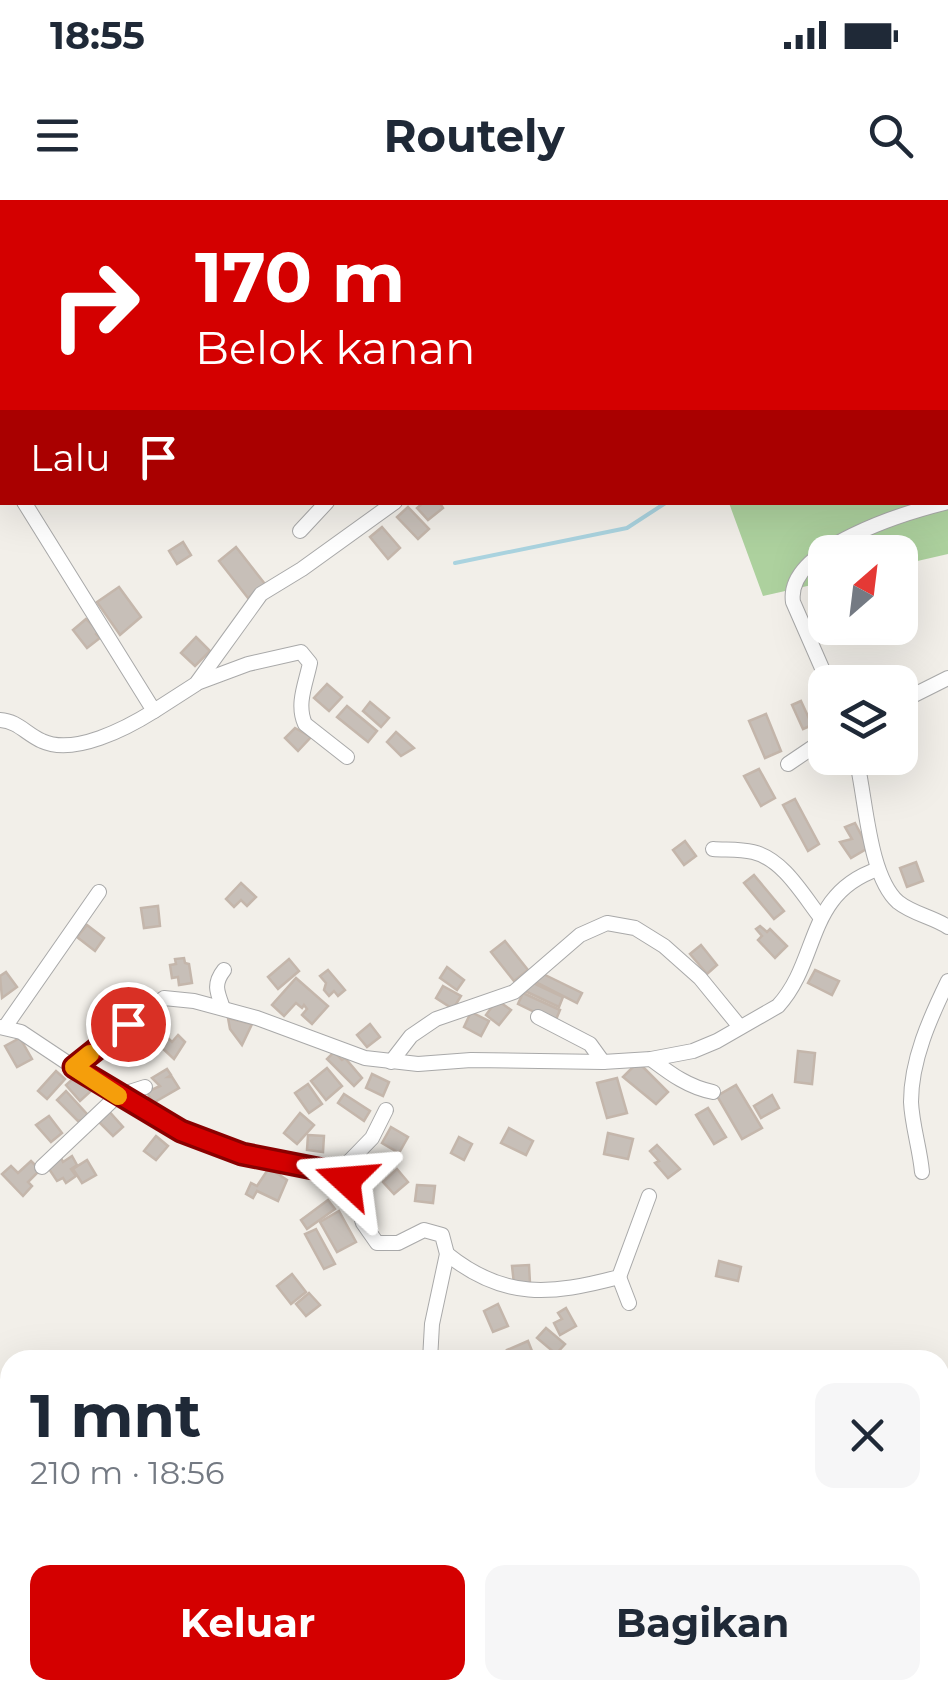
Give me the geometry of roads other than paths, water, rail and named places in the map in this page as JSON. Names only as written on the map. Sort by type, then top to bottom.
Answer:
[{"type":"street","points":[[26,505],[154,711]]},
{"type":"street","points":[[300,531],[324,505]]},
{"type":"street","points":[[196,684],[261,594],[391,505]]},
{"type":"street","points":[[821,665],[793,602],[791,588],[795,579],[812,559],[834,546],[902,512],[934,505]]},
{"type":"street","points":[[0,720],[10,721],[52,744],[104,737],[196,684],[248,664],[301,652],[310,659],[301,716],[305,724],[346,756]]},
{"type":"street","points":[[918,693],[948,678]]},
{"type":"street","points":[[788,764],[808,750]]},
{"type":"street","points":[[859,775],[878,869],[886,888],[900,903],[948,927]]},
{"type":"street","points":[[712,848],[754,852],[768,858],[782,869],[821,918]]},
{"type":"street","points":[[74,1067],[164,998],[223,1008],[365,1058],[391,1062],[603,1062],[651,1059],[693,1050],[778,1006],[789,994],[821,918],[843,887],[853,878],[878,869]]},
{"type":"street","points":[[99,892],[3,1027],[36,1040],[117,1096],[181,1131],[242,1154],[338,1173],[354,1191],[363,1222],[377,1244],[398,1243],[424,1230],[442,1235],[446,1254],[431,1350]]},
{"type":"street","points":[[391,1062],[411,1036],[436,1019],[514,992],[580,935],[607,922],[635,928],[664,946],[700,978],[740,1027]]},
{"type":"street","points":[[223,1008],[216,988],[224,970]]},
{"type":"street","points":[[922,1172],[911,1104],[914,1077],[922,1041],[948,982]]},
{"type":"street","points":[[296,1018],[302,1036]]},
{"type":"street","points":[[538,1018],[590,1044],[603,1062]]},
{"type":"street","points":[[651,1059],[696,1089],[713,1092]]},
{"type":"street","points":[[42,1168],[117,1096],[145,1088]]},
{"type":"street","points":[[338,1173],[372,1138],[386,1110]]},
{"type":"street","points":[[629,1302],[619,1278],[649,1196]]},
{"type":"street","points":[[446,1254],[468,1272],[514,1289],[580,1287],[619,1278]]},
{"type":"waterway","points":[[455,563],[627,528],[662,505]]}]
